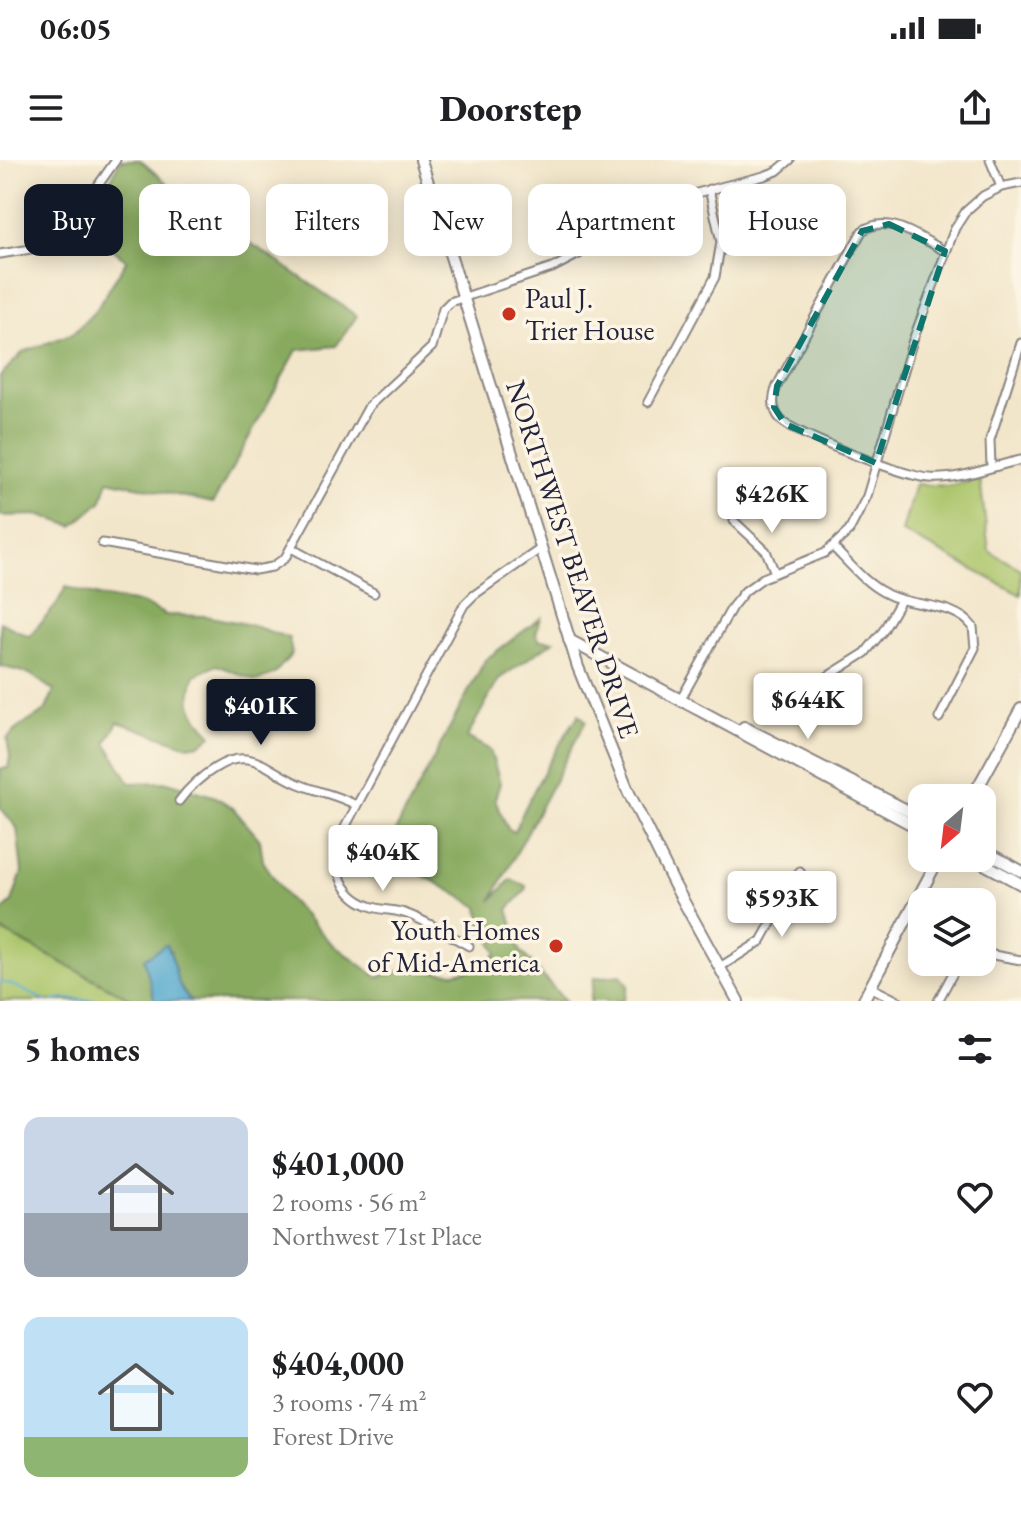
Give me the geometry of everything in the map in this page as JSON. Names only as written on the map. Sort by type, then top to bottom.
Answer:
[{"type":"main road","name":"NORTHWEST BEAVER DRIVE","points":[[421,160],[569,640],[628,791],[738,1001]]},
{"type":"main road","points":[[569,640],[908,822]]},
{"type":"main road","points":[[681,699],[700,705],[908,811]]},
{"type":"main road","points":[[980,784],[1021,709]]},
{"type":"main road","points":[[996,858],[1021,871]]},
{"type":"main road","points":[[996,870],[1021,884]]},
{"type":"main road","points":[[863,1001],[932,872]]},
{"type":"street","points":[[0,254],[37,248],[65,232],[116,160]]},
{"type":"street","points":[[102,543],[255,570],[280,563],[369,406],[428,352],[436,340],[443,309],[450,302],[566,262],[646,210],[673,199],[764,176],[777,171],[790,160]]},
{"type":"street","points":[[990,160],[1001,187]]},
{"type":"street","points":[[681,699],[739,598],[754,584],[833,547],[849,531],[860,510],[913,340],[945,251],[966,211],[983,196],[1001,187],[1021,183]]},
{"type":"street","points":[[648,402],[715,277],[721,242],[709,189]]},
{"type":"street","points":[[945,251],[889,224],[875,224],[862,231],[774,393],[774,407],[785,424],[876,463],[930,478],[953,477],[1021,460]]},
{"type":"street","points":[[991,466],[990,440],[1021,343]]},
{"type":"street","points":[[734,521],[766,551],[775,573]]},
{"type":"street","points":[[833,547],[877,588],[901,600],[957,613],[969,621],[975,633],[973,655],[939,718]]},
{"type":"street","points":[[291,548],[374,593]]},
{"type":"street","points":[[469,946],[412,915],[371,907],[349,893],[339,877],[336,850],[356,805],[464,605],[540,549]]},
{"type":"street","points":[[811,687],[865,653],[883,631],[901,600]]},
{"type":"street","points":[[179,801],[196,780],[235,757],[252,760],[302,786],[333,794],[356,805]]},
{"type":"street","points":[[720,967],[761,941],[800,871]]},
{"type":"street","points":[[996,956],[1021,960]]},
{"type":"street","points":[[938,1001],[951,976]]},
{"type":"street","points":[[870,987],[898,1001]]},
{"type":"highlighted area","points":[[889,224],[945,251],[876,463],[785,424],[774,407],[777,386],[862,231]]},
{"type":"green space","points":[[120,160],[140,160],[168,184],[139,184],[139,256],[250,256],[250,242],[357,316],[336,346],[297,350],[213,503],[108,480],[101,502],[73,526],[40,515],[0,516],[0,376],[23,352],[74,333],[96,310],[127,260],[122,256],[123,184],[109,184]]},
{"type":"green space","points":[[980,479],[989,551],[1021,569],[1021,595],[902,532],[915,484],[947,486]]},
{"type":"green space","points":[[66,587],[106,598],[141,603],[166,615],[205,616],[251,625],[289,638],[292,654],[274,674],[256,681],[217,665],[195,675],[192,708],[212,735],[201,744],[188,746],[118,722],[106,743],[130,783],[168,782],[216,797],[233,808],[260,840],[263,861],[286,896],[332,944],[377,977],[404,970],[454,973],[483,968],[497,953],[481,924],[479,907],[398,861],[391,851],[397,828],[485,660],[541,618],[536,633],[539,640],[554,641],[499,679],[467,737],[490,750],[500,783],[495,799],[508,829],[514,832],[528,801],[579,714],[586,721],[491,901],[511,879],[526,886],[526,890],[508,909],[520,950],[565,1001],[191,1001],[176,982],[171,952],[144,959],[155,1001],[135,1001],[0,930],[0,913],[12,902],[22,872],[17,828],[0,807],[0,769],[8,768],[10,756],[7,739],[45,711],[54,691],[30,674],[0,666],[0,622],[29,636],[55,607]]},
{"type":"green space","points":[[0,930],[135,1001],[0,1001]]},
{"type":"green space","points":[[621,975],[628,986],[623,1001],[590,1001],[594,978]]},
{"type":"water","points":[[165,945],[178,982],[191,1001],[155,1001],[144,959]]},
{"type":"waterway","points":[[0,982],[46,1001]]},
{"type":"waterway","points":[[138,1001],[157,1000]]},
{"type":"waterway","points":[[53,1001],[135,1001]]},
{"type":"place","name":"Paul J. Trier House","points":[[509,314]]},
{"type":"place","name":"Youth Homes of Mid-America","points":[[556,946]]}]
